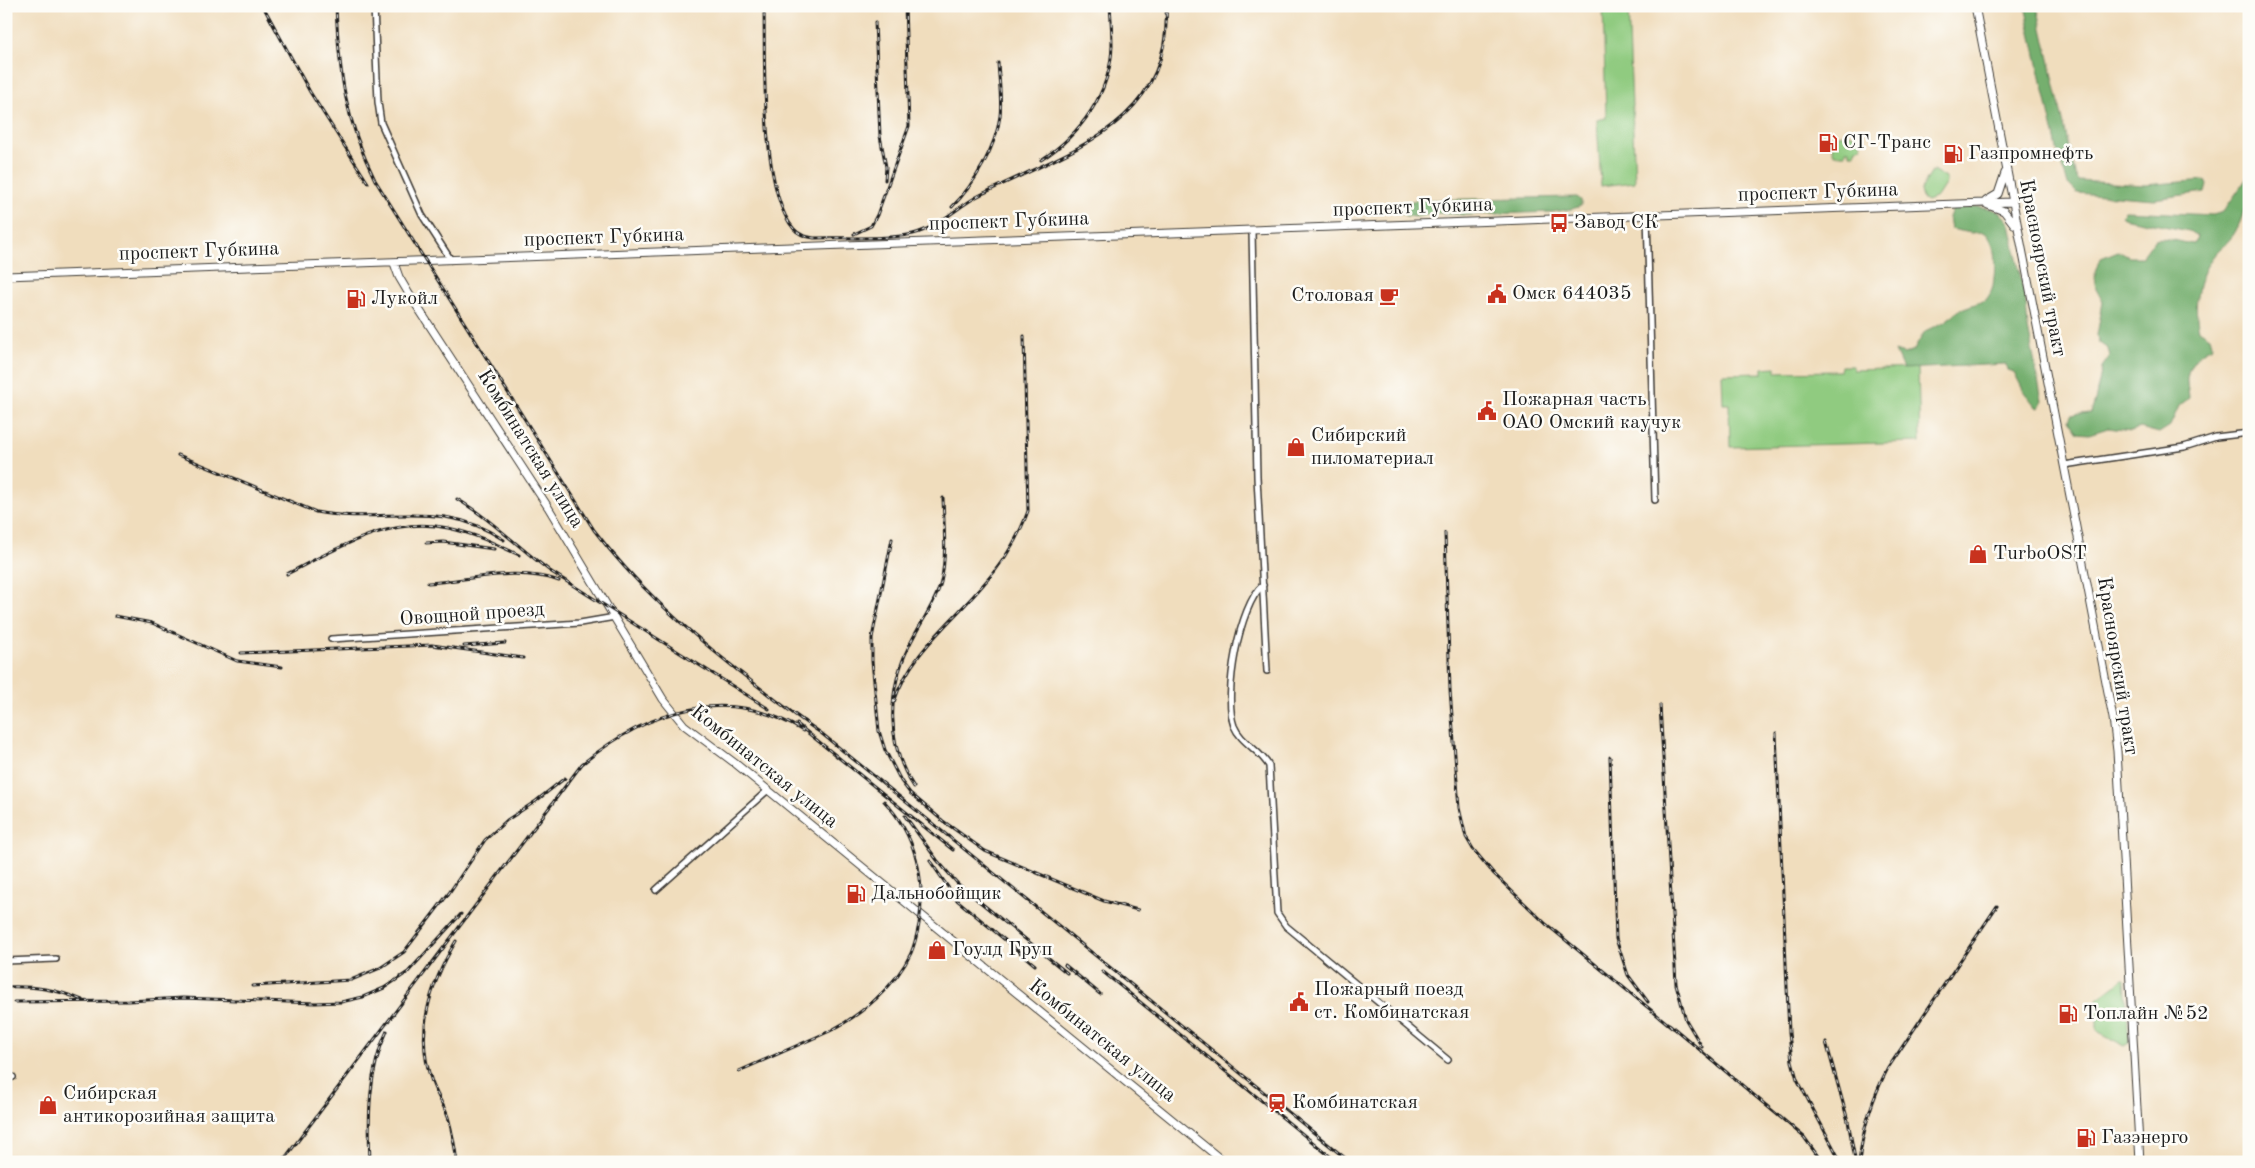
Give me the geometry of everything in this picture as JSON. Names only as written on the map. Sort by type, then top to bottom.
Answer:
[{"type":"main road","name":"Красноярский тракт","points":[[1975,6],[2101,652],[2117,751],[2140,1162]]},
{"type":"main road","points":[[1978,204],[1998,194],[2004,182],[2006,168]]},
{"type":"main road","name":"проспект Губкина","points":[[6,276],[2012,202]]},
{"type":"main road","points":[[1978,204],[2004,211],[2018,232]]},
{"type":"main road","name":"Комбинатская улица","points":[[394,263],[399,277],[548,507],[658,691],[678,719],[768,790],[1224,1162]]},
{"type":"street","points":[[374,6],[378,102],[381,123],[422,215],[451,260]]},
{"type":"street","points":[[1648,215],[1655,500]]},
{"type":"street","points":[[1252,231],[1256,477],[1266,671]]},
{"type":"street","points":[[2064,465],[2184,447],[2216,437],[2249,433]]},
{"type":"street","points":[[1263,586],[1254,596],[1234,652],[1230,683],[1233,724],[1239,736],[1264,757],[1269,766],[1277,914],[1286,926],[1448,1060]]},
{"type":"street","name":"Овощной проезд","points":[[331,639],[580,623],[615,617]]},
{"type":"street","points":[[656,890],[768,790]]},
{"type":"street","points":[[6,961],[56,959]]},
{"type":"street","points":[[6,1080],[13,1077]]},
{"type":"green space","points":[[1603,6],[1628,6],[1635,182],[1601,186],[1597,120],[1606,118]]},
{"type":"green space","points":[[2025,6],[2037,6],[2075,174],[2079,181],[2145,185],[2205,180],[2207,184],[2205,192],[2154,199],[2077,193],[2068,184],[2060,162]]},
{"type":"green space","points":[[1850,133],[1859,138],[1862,146],[1855,150],[1855,154],[1850,154],[1850,150],[1846,150],[1846,154],[1834,154],[1832,148],[1833,136]]},
{"type":"green space","points":[[1933,170],[1946,178],[1946,183],[1937,197],[1927,201],[1922,198],[1920,191]]},
{"type":"green space","points":[[2249,175],[2245,206],[2238,228],[2215,254],[2200,281],[2196,310],[2197,320],[2199,330],[2210,337],[2212,344],[2211,348],[2197,357],[2188,371],[2189,398],[2179,406],[2170,426],[2159,433],[2140,428],[2131,431],[2108,428],[2089,434],[2078,433],[2069,420],[2071,415],[2091,413],[2102,367],[2110,356],[2108,349],[2098,342],[2097,335],[2103,302],[2096,289],[2094,277],[2101,258],[2118,251],[2129,257],[2142,257],[2155,239],[2164,238],[2194,244],[2197,236],[2189,231],[2123,218],[2121,215],[2125,211],[2213,215],[2223,212]]},
{"type":"green space","points":[[1577,197],[1581,200],[1581,206],[1553,212],[1464,215],[1436,213],[1416,217],[1406,216],[1401,213],[1401,204],[1416,200]]},
{"type":"green space","points":[[1985,207],[1998,212],[2010,224],[2026,304],[2028,328],[2042,401],[2039,408],[2036,407],[2024,392],[2014,372],[2007,370],[2006,364],[1903,369],[1895,351],[1904,354],[1914,350],[1925,331],[1944,322],[1961,309],[1986,300],[1992,290],[1995,257],[1992,242],[1984,232],[1971,233],[1951,229],[1949,217],[1953,208]]},
{"type":"green space","points":[[1841,366],[1853,366],[1853,370],[1918,368],[1920,442],[1730,447],[1729,404],[1723,404],[1722,374],[1763,373],[1763,368],[1775,367],[1776,372],[1840,371]]},
{"type":"green space","points":[[2125,979],[2129,1043],[2124,1046],[2099,1033],[2097,1030],[2097,999]]},
{"type":"railway","points":[[263,6],[310,92],[368,183]]},
{"type":"railway","points":[[336,6],[339,53],[345,96],[357,137],[375,180],[594,530],[626,569],[660,604],[716,653],[821,733],[1350,1162]]},
{"type":"railway","points":[[764,6],[767,123],[775,185],[783,211],[794,229],[798,233],[814,238],[890,237],[922,231],[940,222],[982,194],[1079,147],[1108,128],[1133,106],[1152,80],[1164,46],[1166,6]]},
{"type":"railway","points":[[854,234],[871,226],[877,215],[909,126],[905,6]]},
{"type":"railway","points":[[1041,160],[1055,150],[1080,125],[1091,111],[1099,96],[1106,80],[1110,63],[1112,45],[1110,6]]},
{"type":"railway","points":[[875,22],[880,136],[886,167],[885,180]]},
{"type":"railway","points":[[952,207],[968,188],[983,165],[998,128],[1001,110],[998,63]]},
{"type":"railway","points":[[894,702],[901,684],[921,653],[997,568],[1015,541],[1028,511],[1024,336]]},
{"type":"railway","points":[[178,455],[316,512],[366,516],[434,516],[457,519],[480,527],[504,540]]},
{"type":"railway","points":[[914,787],[898,754],[894,736],[894,699],[902,663],[913,638],[935,599],[941,582],[945,551],[943,498]]},
{"type":"railway","points":[[457,499],[493,524],[550,571],[769,709]]},
{"type":"railway","points":[[287,574],[344,545],[385,530],[406,526],[427,525],[457,530],[484,539],[519,555]]},
{"type":"railway","points":[[1445,533],[1450,690],[1459,808],[1466,837],[1473,849],[1494,874],[1546,924],[1673,1028]]},
{"type":"railway","points":[[892,539],[872,638],[872,661],[879,731],[885,750],[901,781],[910,793],[943,821],[985,851],[1104,901],[1138,910]]},
{"type":"railway","points":[[426,543],[443,542],[494,549]]},
{"type":"railway","points":[[428,583],[510,574],[543,577],[559,581]]},
{"type":"railway","points":[[115,616],[152,623],[237,661],[282,667]]},
{"type":"railway","points":[[464,646],[505,643]]},
{"type":"railway","points":[[241,653],[432,645],[523,658]]},
{"type":"railway","points":[[1660,705],[1676,984],[1686,1020],[1702,1047]]},
{"type":"railway","points":[[282,1162],[582,764],[607,745],[633,730],[660,718],[688,710],[717,706],[746,708],[774,716],[803,731]]},
{"type":"railway","points":[[797,724],[953,850]]},
{"type":"railway","points":[[1776,733],[1789,1033],[1792,1061],[1797,1079],[1841,1162]]},
{"type":"railway","points":[[1610,757],[1616,939],[1628,975],[1648,1002]]},
{"type":"railway","points":[[252,986],[351,980],[380,968],[404,952],[449,893],[485,840],[507,820],[536,801],[565,778]]},
{"type":"railway","points":[[739,1071],[830,1031],[854,1017],[887,988],[911,953],[919,924],[921,907],[919,874],[916,858],[904,828],[884,801]]},
{"type":"railway","points":[[905,816],[937,860],[958,884],[1067,973]]},
{"type":"railway","points":[[930,861],[957,900],[1035,965]]},
{"type":"railway","points":[[1859,1162],[1869,1114],[1888,1068],[1997,906]]},
{"type":"railway","points":[[14,1002],[128,1001],[183,998],[315,1003],[341,1002],[363,997],[384,988],[408,972],[461,914]]},
{"type":"railway","points":[[456,941],[432,992],[427,1009],[424,1045],[432,1082],[448,1117],[457,1162]]},
{"type":"railway","points":[[1065,965],[1100,994]]},
{"type":"railway","points":[[1102,971],[1337,1162]]},
{"type":"railway","points":[[6,987],[45,989],[82,1000]]},
{"type":"railway","points":[[1669,1024],[1804,1137],[1822,1162]]},
{"type":"railway","points":[[370,1162],[369,1112],[373,1078],[376,1062],[387,1031]]},
{"type":"railway","points":[[1826,1042],[1848,1121],[1855,1159]]},
{"type":"place","name":"СГ-Транс","points":[[1828,143]]},
{"type":"place","name":"Газпромнефть","points":[[1953,154]]},
{"type":"place","name":"Завод СК","points":[[1559,223]]},
{"type":"place","name":"Омск 644035","points":[[1497,294]]},
{"type":"place","name":"Столовая","points":[[1389,296]]},
{"type":"place","name":"Лукойл","points":[[356,299]]},
{"type":"place","name":"Пожарная часть ОАО Омский каучук","points":[[1487,411]]},
{"type":"place","name":"Сибирский пиломатериал","points":[[1296,447]]},
{"type":"place","name":"TurboOST","points":[[1978,554]]},
{"type":"place","name":"Дальнобойщик","points":[[856,894]]},
{"type":"place","name":"Гоулд Груп","points":[[937,950]]},
{"type":"place","name":"Пожарный поезд ст. Комбинатская","points":[[1299,1002]]},
{"type":"place","name":"Топлайн №52","points":[[2068,1014]]},
{"type":"place","name":"Комбинатская","points":[[1277,1103]]},
{"type":"place","name":"Сибирская антикорозийная защита","points":[[48,1105]]},
{"type":"place","name":"Газэнерго","points":[[2086,1138]]}]
